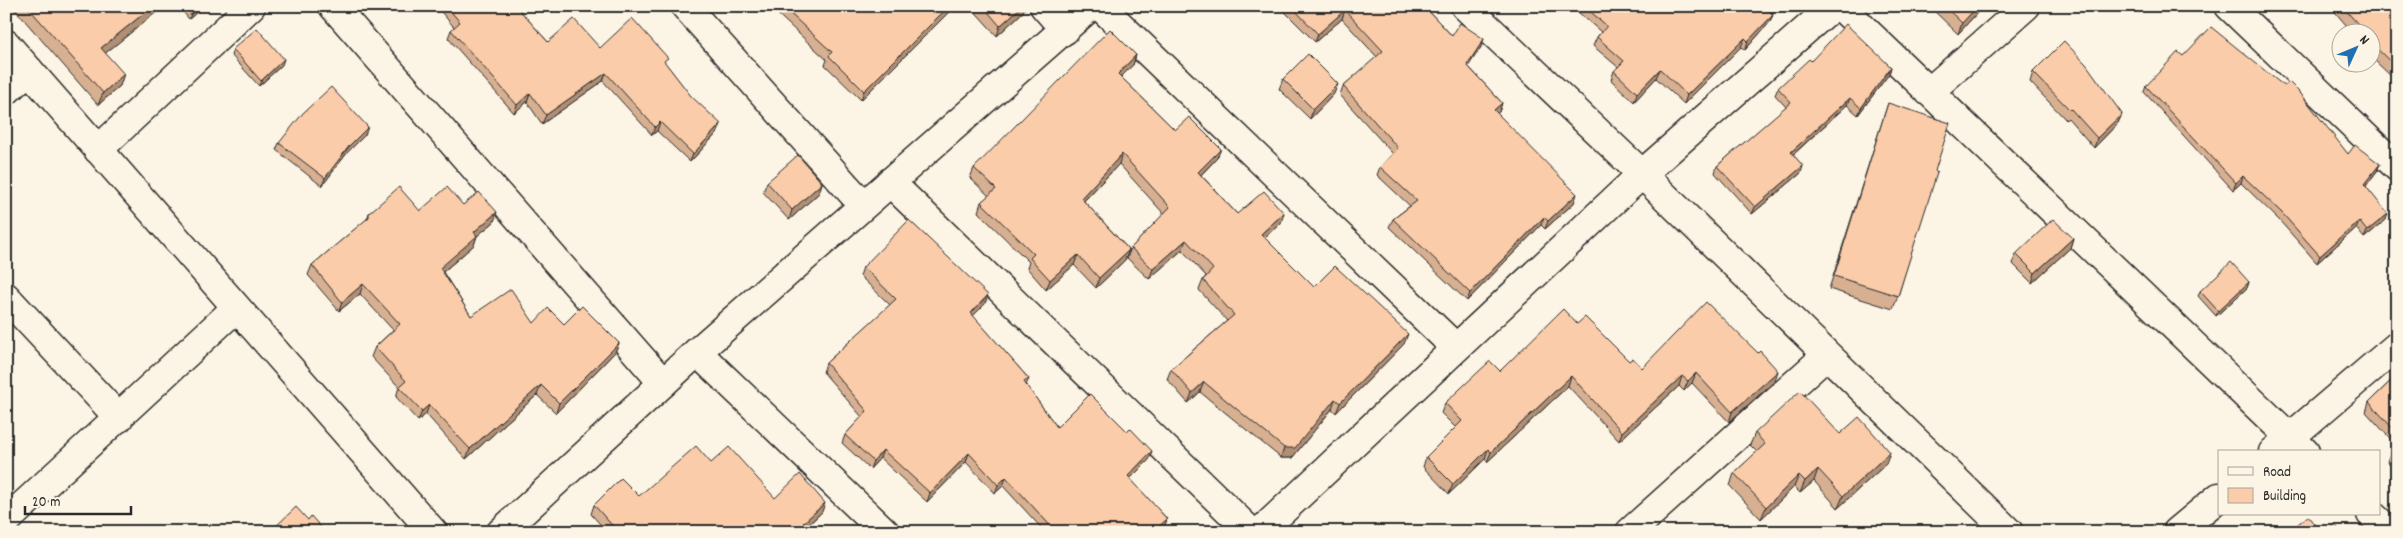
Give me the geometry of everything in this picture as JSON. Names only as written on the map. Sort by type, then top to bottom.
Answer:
[{"type":"street","points":[[98,150],[251,6]]},
{"type":"street","points":[[333,6],[663,383]]},
{"type":"street","points":[[685,6],[863,205]]},
{"type":"street","points":[[1044,6],[1065,30]]},
{"type":"street","points":[[501,532],[697,352],[1091,6]]},
{"type":"street","points":[[1100,6],[1456,347]]},
{"type":"street","points":[[1465,6],[1642,174],[2008,532]]},
{"type":"street","points":[[1260,532],[1642,174],[1833,6]]},
{"type":"street","points":[[1840,6],[2289,447],[2397,346]]},
{"type":"street","points":[[1929,92],[2026,6]]},
{"type":"street","points":[[2229,6],[2397,167]]},
{"type":"street","points":[[6,44],[433,532]]},
{"type":"street","points":[[6,91],[29,70]]},
{"type":"street","points":[[890,182],[1251,532]]},
{"type":"street","points":[[6,297],[119,418]]},
{"type":"street","points":[[6,521],[236,308]]},
{"type":"street","points":[[697,352],[885,532]]},
{"type":"street","points":[[1630,532],[1827,355]]},
{"type":"street","points":[[2177,532],[2218,497]]},
{"type":"street","points":[[2373,516],[2390,532]]},
{"type":"building","points":[[27,6],[153,6],[101,48],[124,74],[103,93]]},
{"type":"building","points":[[185,6],[200,6],[191,14]]},
{"type":"building","points":[[446,6],[516,6],[548,42],[574,19],[600,48],[632,18],[668,58],[664,61],[691,96],[721,124],[693,154],[660,122],[655,127],[606,73],[546,115],[530,93],[517,105],[451,30],[460,22]]},
{"type":"building","points":[[782,6],[949,6],[864,91],[829,56],[832,52]]},
{"type":"building","points":[[983,6],[1022,6],[1000,26]]},
{"type":"building","points":[[1291,6],[1424,6],[1452,36],[1460,23],[1484,39],[1467,65],[1502,103],[1494,110],[1577,194],[1548,221],[1544,217],[1470,293],[1393,219],[1417,201],[1380,167],[1398,148],[1343,86],[1383,51],[1345,10],[1318,34]]},
{"type":"building","points":[[1584,6],[1773,6],[1769,11],[1773,15],[1748,41],[1745,38],[1687,95],[1660,69],[1637,93],[1614,71],[1624,61],[1597,37],[1607,26]]},
{"type":"building","points":[[1944,6],[1978,6],[1962,23]]},
{"type":"building","points":[[2342,6],[2397,6],[2397,68],[2380,52],[2380,22],[2356,22]]},
{"type":"building","points":[[1846,24],[1891,67],[1861,108],[1850,98],[1791,152],[1803,166],[1755,207],[1717,166],[1791,102],[1778,88],[1809,59],[1811,61]]},
{"type":"building","points":[[2211,27],[2284,86],[2289,82],[2301,94],[2348,154],[2355,145],[2380,164],[2364,184],[2388,214],[2367,231],[2359,221],[2320,256],[2282,213],[2243,176],[2236,183],[2146,86],[2178,52],[2183,56]]},
{"type":"building","points":[[257,28],[284,59],[261,81],[233,49]]},
{"type":"building","points":[[1110,29],[1136,55],[1118,74],[1175,130],[1189,117],[1221,149],[1198,172],[1237,214],[1264,191],[1284,213],[1261,234],[1314,287],[1335,266],[1408,334],[1340,403],[1335,399],[1295,448],[1284,448],[1204,382],[1192,393],[1171,369],[1234,315],[1203,280],[1213,269],[1186,240],[1153,269],[1131,248],[1170,207],[1122,154],[1081,198],[1129,250],[1099,278],[1078,255],[1050,280],[1030,258],[1034,254],[981,202],[996,189],[974,168]]},
{"type":"building","points":[[2064,41],[2086,64],[2122,114],[2097,138],[2071,109],[2033,72]]},
{"type":"building","points":[[1308,54],[1338,84],[1313,109],[1283,79]]},
{"type":"building","points":[[331,87],[368,127],[350,145],[325,178],[279,143],[303,113]]},
{"type":"building","points":[[1888,103],[1950,123],[1935,171],[1937,173],[1898,296],[1834,276]]},
{"type":"building","points":[[798,155],[822,183],[792,210],[767,182]]},
{"type":"building","points":[[399,187],[420,211],[447,187],[463,205],[479,192],[497,212],[474,232],[477,236],[440,268],[471,316],[511,289],[534,323],[548,308],[564,324],[582,306],[619,343],[559,403],[541,385],[470,449],[429,405],[422,411],[399,387],[406,381],[375,347],[400,324],[363,284],[342,302],[312,265],[369,217],[369,213]]},
{"type":"building","points":[[2053,219],[2073,238],[2035,273],[2016,254]]},
{"type":"building","points":[[909,220],[988,295],[971,313],[1029,379],[1024,382],[1057,427],[1090,394],[1127,431],[1130,428],[1152,451],[1128,476],[1167,519],[1153,532],[1056,532],[1006,477],[998,485],[969,453],[930,493],[883,450],[873,461],[845,435],[867,411],[826,363],[896,299],[863,267]]},
{"type":"building","points":[[2231,262],[2249,282],[2218,311],[2200,291]]},
{"type":"building","points":[[1706,302],[1758,353],[1760,351],[1778,371],[1732,412],[1696,373],[1688,381],[1682,376],[1622,432],[1571,376],[1491,452],[1488,449],[1453,484],[1426,457],[1462,421],[1445,403],[1490,361],[1500,371],[1563,309],[1577,324],[1585,317],[1629,361],[1633,358],[1642,368]]},
{"type":"building","points":[[2397,375],[2397,433],[2369,402]]},
{"type":"building","points":[[1800,391],[1840,434],[1859,417],[1890,452],[1843,496],[1818,469],[1805,481],[1799,475],[1766,507],[1734,473],[1765,444],[1755,433]]},
{"type":"building","points":[[696,446],[711,463],[729,447],[775,498],[800,474],[825,503],[803,523],[810,532],[618,532],[594,505],[621,478],[639,496]]},
{"type":"building","points":[[2397,448],[2397,459],[2390,453]]},
{"type":"building","points":[[296,507],[308,520],[311,516],[325,532],[270,532]]},
{"type":"building","points":[[2308,516],[2320,532],[2288,532]]},
{"type":"building","points":[[2334,524],[2342,532],[2327,532]]}]
